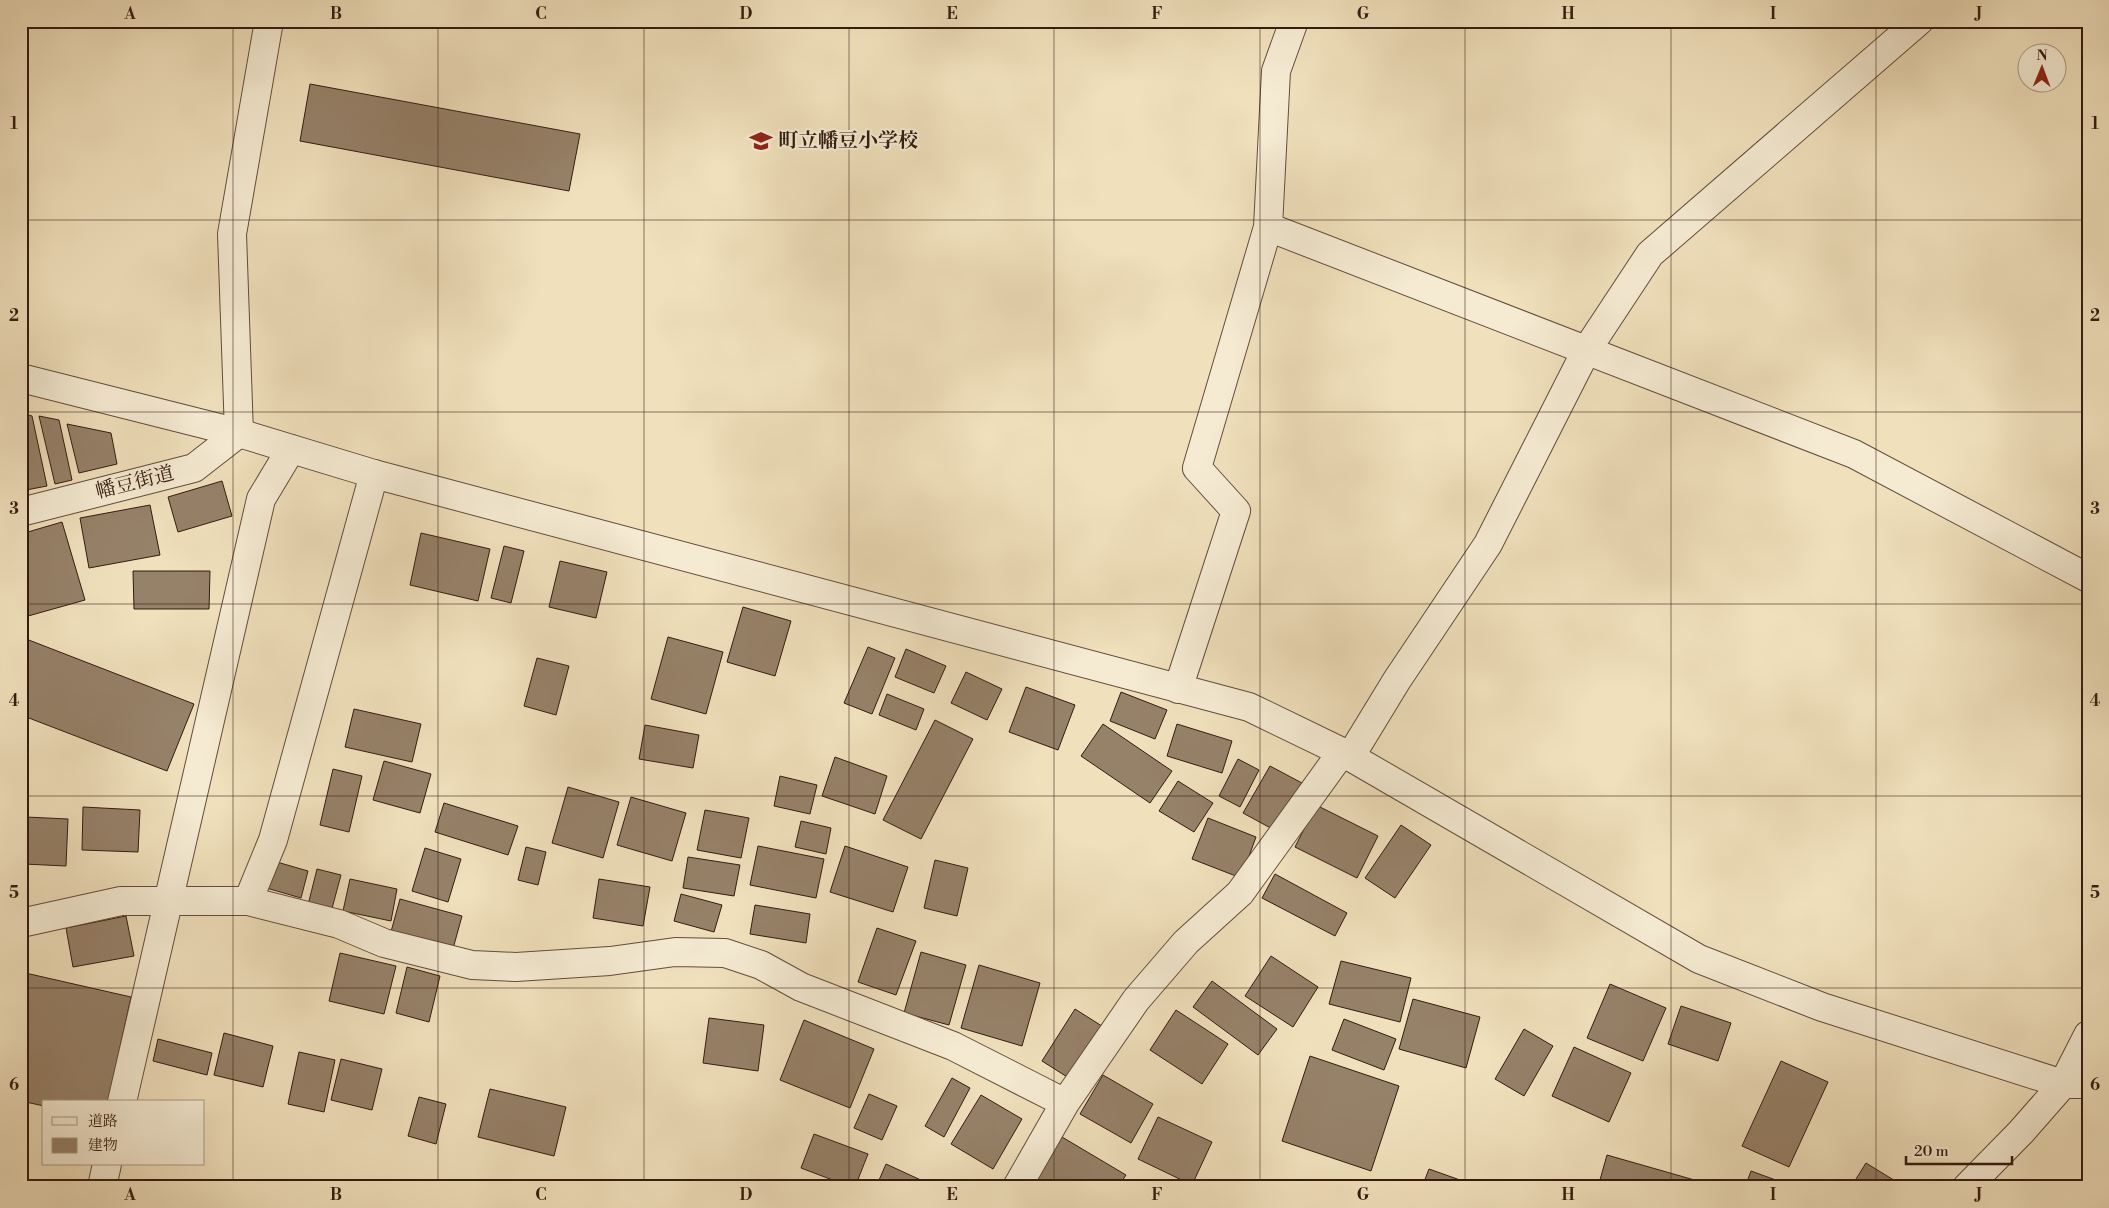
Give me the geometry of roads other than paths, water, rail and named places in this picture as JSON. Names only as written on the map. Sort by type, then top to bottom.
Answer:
[{"type":"street","points":[[239,433],[232,234],[269,21]]},
{"type":"street","points":[[1178,689],[1236,511],[1197,468],[1268,227],[1276,70],[1294,21]]},
{"type":"street","points":[[1017,1187],[1065,1103],[1103,1045],[1136,1000],[1186,942],[1240,893],[1346,755],[1397,680],[1488,544],[1586,351],[1650,254],[1919,21]]},
{"type":"street","points":[[1268,227],[1854,454],[2088,578]]},
{"type":"street","points":[[21,378],[239,433],[374,474],[1249,707],[1346,755],[1699,959],[1822,1007],[2075,1084]]},
{"type":"street","name":"幡豆街道","points":[[21,512],[194,468],[239,433]]},
{"type":"street","points":[[122,1100],[261,499],[291,449]]},
{"type":"street","points":[[248,901],[273,840],[374,474]]},
{"type":"street","points":[[21,923],[121,901],[248,901],[339,924],[384,943],[472,965],[516,967],[610,961],[675,952],[725,953],[761,965],[801,987],[953,1046],[1065,1103]]},
{"type":"street","points":[[1967,1187],[2021,1132],[2075,1084],[2088,1035]]},
{"type":"street","points":[[102,1187],[107,1166]]},
{"type":"place","name":"町立幡豆小学校","points":[[761,141]]}]
